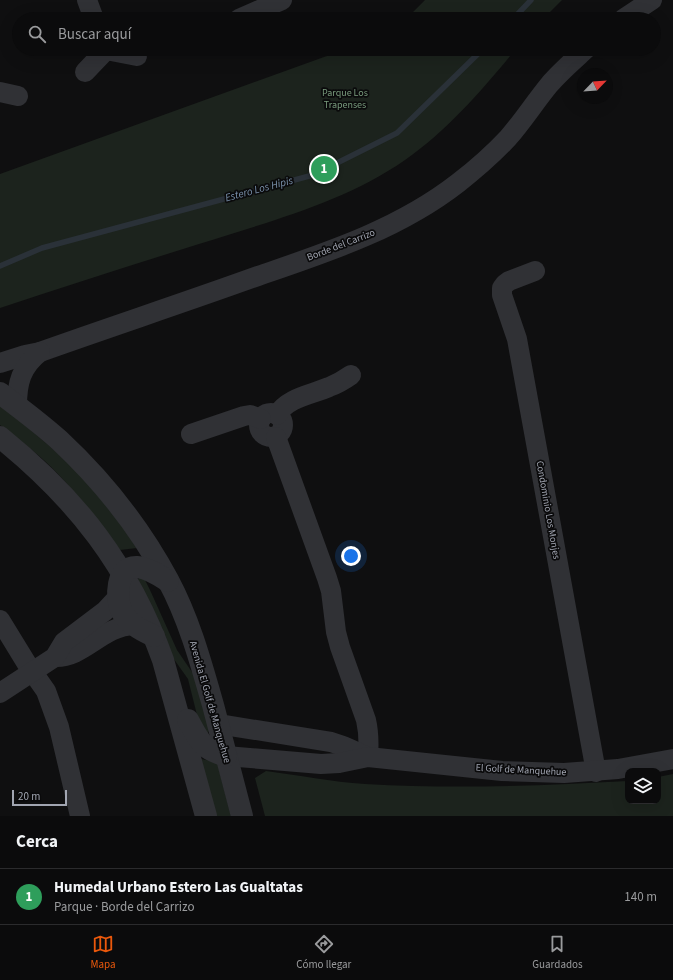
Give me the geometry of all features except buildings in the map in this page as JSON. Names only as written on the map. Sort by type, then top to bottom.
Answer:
[{"type":"street","points":[[87,0],[91,12]]},
{"type":"street","points":[[247,11],[282,0]]},
{"type":"street","points":[[634,12],[652,0]]},
{"type":"street","points":[[85,72],[100,56]]},
{"type":"street","name":"Borde del Carrizo","points":[[0,363],[20,356],[40,352],[299,262],[371,235],[402,220],[457,184],[483,162],[507,139],[550,84],[579,56]]},
{"type":"street","name":"Condominio Los Monjes","points":[[535,271],[509,281],[505,284],[502,292],[517,339],[596,772]]},
{"type":"street","name":"Borde del Carrizo","points":[[17,406],[18,386],[22,375],[32,358],[40,352]]},
{"type":"street","points":[[351,375],[328,388],[290,401],[259,424],[261,432],[268,437],[276,437],[331,591],[336,632],[340,647],[366,720],[369,745],[368,757]]},
{"type":"street","name":"Avenida El Golf de Manquehue","points":[[0,393],[59,441],[97,479],[134,526],[168,581],[195,646],[218,724],[242,816]]},
{"type":"street","points":[[191,434],[244,416],[269,417]]},
{"type":"street","points":[[0,437],[64,495],[86,521],[123,573],[135,595],[154,636],[172,692],[206,816]]},
{"type":"street","points":[[154,636],[134,625],[122,612],[118,597],[120,581],[123,573],[129,568],[141,568],[168,581]]},
{"type":"street","points":[[0,693],[55,657],[64,642],[105,611],[118,597]]},
{"type":"street","points":[[0,620],[26,664],[46,691],[53,707],[80,816]]},
{"type":"street","points":[[55,657],[61,657],[74,653],[116,628],[134,625]]},
{"type":"street","points":[[172,692],[205,748],[226,756]]},
{"type":"street","name":"El Golf de Manquehue","points":[[218,724],[331,742],[368,757]]},
{"type":"street","name":"El Golf de Manquehue","points":[[226,756],[321,764],[339,763],[368,757],[502,771],[564,773],[596,772],[673,759]]},
{"type":"green space","points":[[425,0],[562,0],[550,12],[413,12]]},
{"type":"green space","name":"Parque Los Trapenses","points":[[510,56],[478,94],[421,148],[382,175],[357,188],[305,210],[279,219],[0,308],[0,174],[324,57]]},
{"type":"green space","points":[[0,405],[48,445],[85,480],[109,508],[137,548],[120,550],[58,474],[23,442],[0,425]]},
{"type":"green space","points":[[142,576],[150,590],[177,650],[196,678],[209,730],[207,736],[201,731],[188,679],[171,655],[139,582],[138,579]]},
{"type":"green space","points":[[201,759],[217,762],[231,816],[216,816]]},
{"type":"green space","points":[[266,771],[340,782],[398,786],[496,786],[625,781],[625,804],[661,804],[661,776],[673,774],[673,816],[265,816],[255,778]]},
{"type":"waterway","name":"Estero Los Hipis","points":[[520,12],[531,0]]},
{"type":"waterway","name":"Estero Los Hipis","points":[[0,266],[42,248],[313,175],[397,133],[476,56]]},
{"type":"place","name":"Humedal Urbano Estero Las Gualtatas","points":[[324,169]]}]
